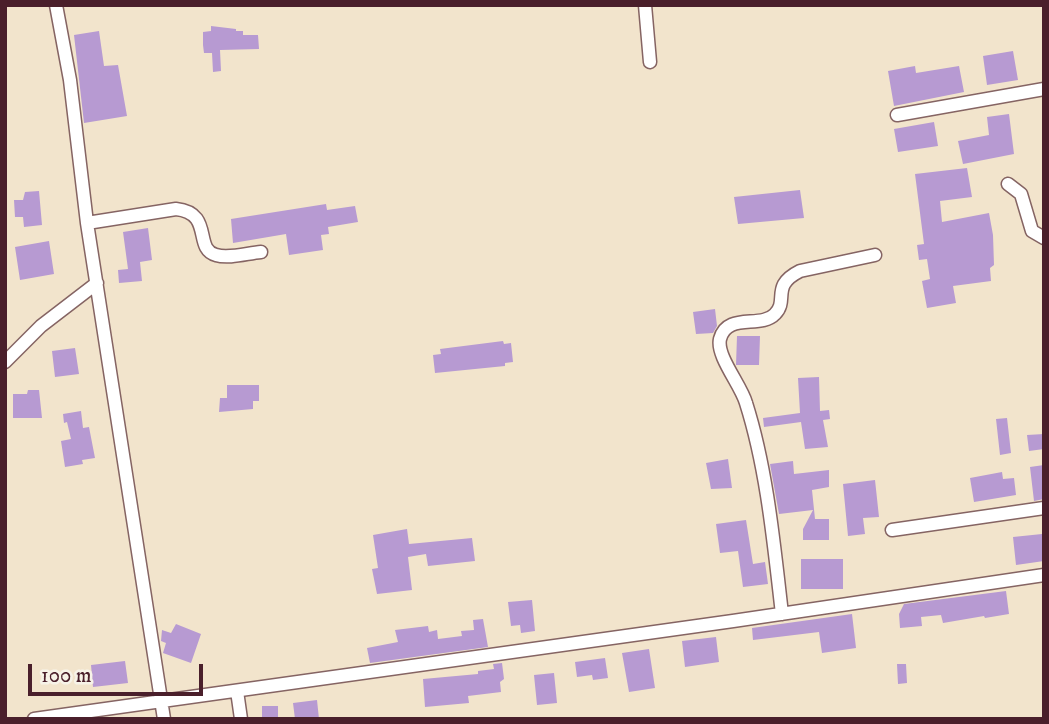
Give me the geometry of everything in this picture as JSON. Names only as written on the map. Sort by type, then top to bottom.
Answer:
[{"type":"street","points":[[56,5],[70,80],[87,223],[164,719]]},
{"type":"street","points":[[645,5],[650,62]]},
{"type":"street","points":[[897,115],[1044,89]]},
{"type":"street","points":[[1008,184],[1021,194],[1027,223],[1032,231],[1044,238]]},
{"type":"street","points":[[87,223],[176,209],[187,210],[197,217],[207,249],[212,254],[220,256],[261,252]]},
{"type":"street","points":[[782,614],[759,455],[746,402],[721,354],[720,341],[724,330],[733,324],[768,318],[775,314],[779,306],[781,287],[788,276],[875,255]]},
{"type":"street","points":[[5,362],[41,326],[97,283]]},
{"type":"street","points":[[892,530],[1044,508]]},
{"type":"street","points":[[34,719],[1044,575]]},
{"type":"street","points":[[237,691],[241,719]]},
{"type":"building","points":[[211,26],[236,29],[243,31],[243,35],[258,35],[259,49],[220,50],[221,71],[213,72],[212,53],[204,53],[203,45],[203,32],[211,31]]},
{"type":"building","points":[[99,31],[104,66],[118,65],[127,116],[84,123],[74,35]]},
{"type":"building","points":[[1013,51],[1018,80],[987,85],[983,56]]},
{"type":"building","points":[[915,66],[916,73],[959,66],[964,92],[894,106],[888,71]]},
{"type":"building","points":[[1009,114],[1014,154],[963,164],[958,141],[989,135],[987,117]]},
{"type":"building","points":[[934,122],[938,146],[898,152],[894,129]]},
{"type":"building","points":[[967,168],[972,197],[940,201],[942,222],[989,213],[994,265],[990,268],[991,281],[953,286],[956,303],[927,308],[922,281],[930,279],[927,259],[919,260],[917,245],[924,244],[915,174]]},
{"type":"building","points":[[800,190],[804,218],[738,224],[734,197]]},
{"type":"building","points":[[39,191],[42,225],[24,227],[23,217],[15,217],[14,200],[23,200],[25,192]]},
{"type":"building","points":[[326,204],[327,210],[355,206],[358,222],[328,227],[329,234],[321,235],[323,250],[289,255],[286,234],[233,243],[231,219]]},
{"type":"building","points":[[148,228],[152,260],[140,262],[142,281],[119,283],[118,270],[128,269],[123,232]]},
{"type":"building","points":[[49,241],[54,274],[20,280],[15,247]]},
{"type":"building","points":[[715,309],[717,326],[713,333],[696,334],[693,312]]},
{"type":"building","points":[[737,336],[760,336],[759,365],[736,365]]},
{"type":"building","points":[[503,341],[504,344],[511,343],[513,362],[505,363],[505,366],[435,373],[433,355],[441,354],[440,349]]},
{"type":"building","points":[[75,348],[79,374],[55,377],[52,351]]},
{"type":"building","points":[[819,377],[820,411],[829,410],[830,419],[823,420],[828,447],[805,449],[801,422],[764,427],[763,418],[800,413],[798,378]]},
{"type":"building","points":[[227,385],[259,385],[259,401],[253,401],[253,409],[219,412],[220,398],[227,398]]},
{"type":"building","points":[[28,390],[39,390],[42,418],[13,418],[13,394],[27,394]]},
{"type":"building","points":[[81,411],[83,428],[89,427],[95,458],[82,460],[83,464],[65,467],[61,441],[71,439],[63,414]]},
{"type":"building","points":[[1007,418],[1011,453],[1000,455],[996,419]]},
{"type":"building","points":[[1044,434],[1044,449],[1029,451],[1027,435]]},
{"type":"building","points":[[728,459],[732,488],[711,489],[706,463]]},
{"type":"building","points":[[793,461],[794,474],[829,470],[829,487],[812,490],[815,519],[829,519],[829,540],[803,540],[803,529],[813,510],[779,514],[770,464]]},
{"type":"building","points":[[1044,465],[1044,499],[1034,501],[1030,467]]},
{"type":"building","points":[[1002,472],[1003,479],[1014,478],[1016,495],[974,502],[970,478]]},
{"type":"building","points":[[875,480],[879,517],[863,518],[865,534],[848,536],[843,484]]},
{"type":"building","points":[[746,520],[753,564],[765,562],[768,584],[743,587],[738,551],[720,553],[716,524]]},
{"type":"building","points":[[407,529],[409,544],[472,538],[475,561],[428,566],[426,554],[408,557],[412,590],[377,594],[372,569],[378,568],[373,535]]},
{"type":"building","points":[[1042,534],[1044,561],[1016,565],[1013,537]]},
{"type":"building","points":[[801,559],[843,559],[843,589],[801,589]]},
{"type":"building","points":[[1006,591],[1009,614],[943,623],[941,615],[921,617],[922,626],[900,628],[899,614],[904,604]]},
{"type":"building","points":[[532,600],[535,631],[521,633],[520,625],[511,626],[508,602]]},
{"type":"building","points":[[852,614],[856,648],[822,653],[819,632],[753,640],[752,628]]},
{"type":"building","points":[[483,619],[488,647],[370,663],[367,648],[398,642],[395,630],[428,626],[429,632],[437,630],[438,639],[462,636],[461,631],[474,630],[473,620]]},
{"type":"building","points":[[176,624],[201,634],[191,663],[163,653],[166,643],[161,641],[162,630],[171,633]]},
{"type":"building","points":[[716,637],[719,662],[685,667],[682,641]]},
{"type":"building","points":[[649,649],[655,688],[629,692],[622,653]]},
{"type":"building","points":[[605,658],[608,678],[593,680],[592,675],[577,677],[575,662]]},
{"type":"building","points":[[125,661],[128,683],[93,687],[91,665]]},
{"type":"building","points":[[502,663],[504,679],[500,682],[501,692],[468,696],[469,703],[425,707],[423,679],[478,674],[478,671],[494,669],[493,664]]},
{"type":"building","points":[[897,664],[906,664],[907,683],[898,684]]},
{"type":"building","points":[[554,673],[557,703],[537,705],[534,675]]},
{"type":"building","points":[[317,700],[319,719],[295,719],[293,703]]},
{"type":"building","points":[[262,706],[278,706],[278,719],[262,719]]}]
